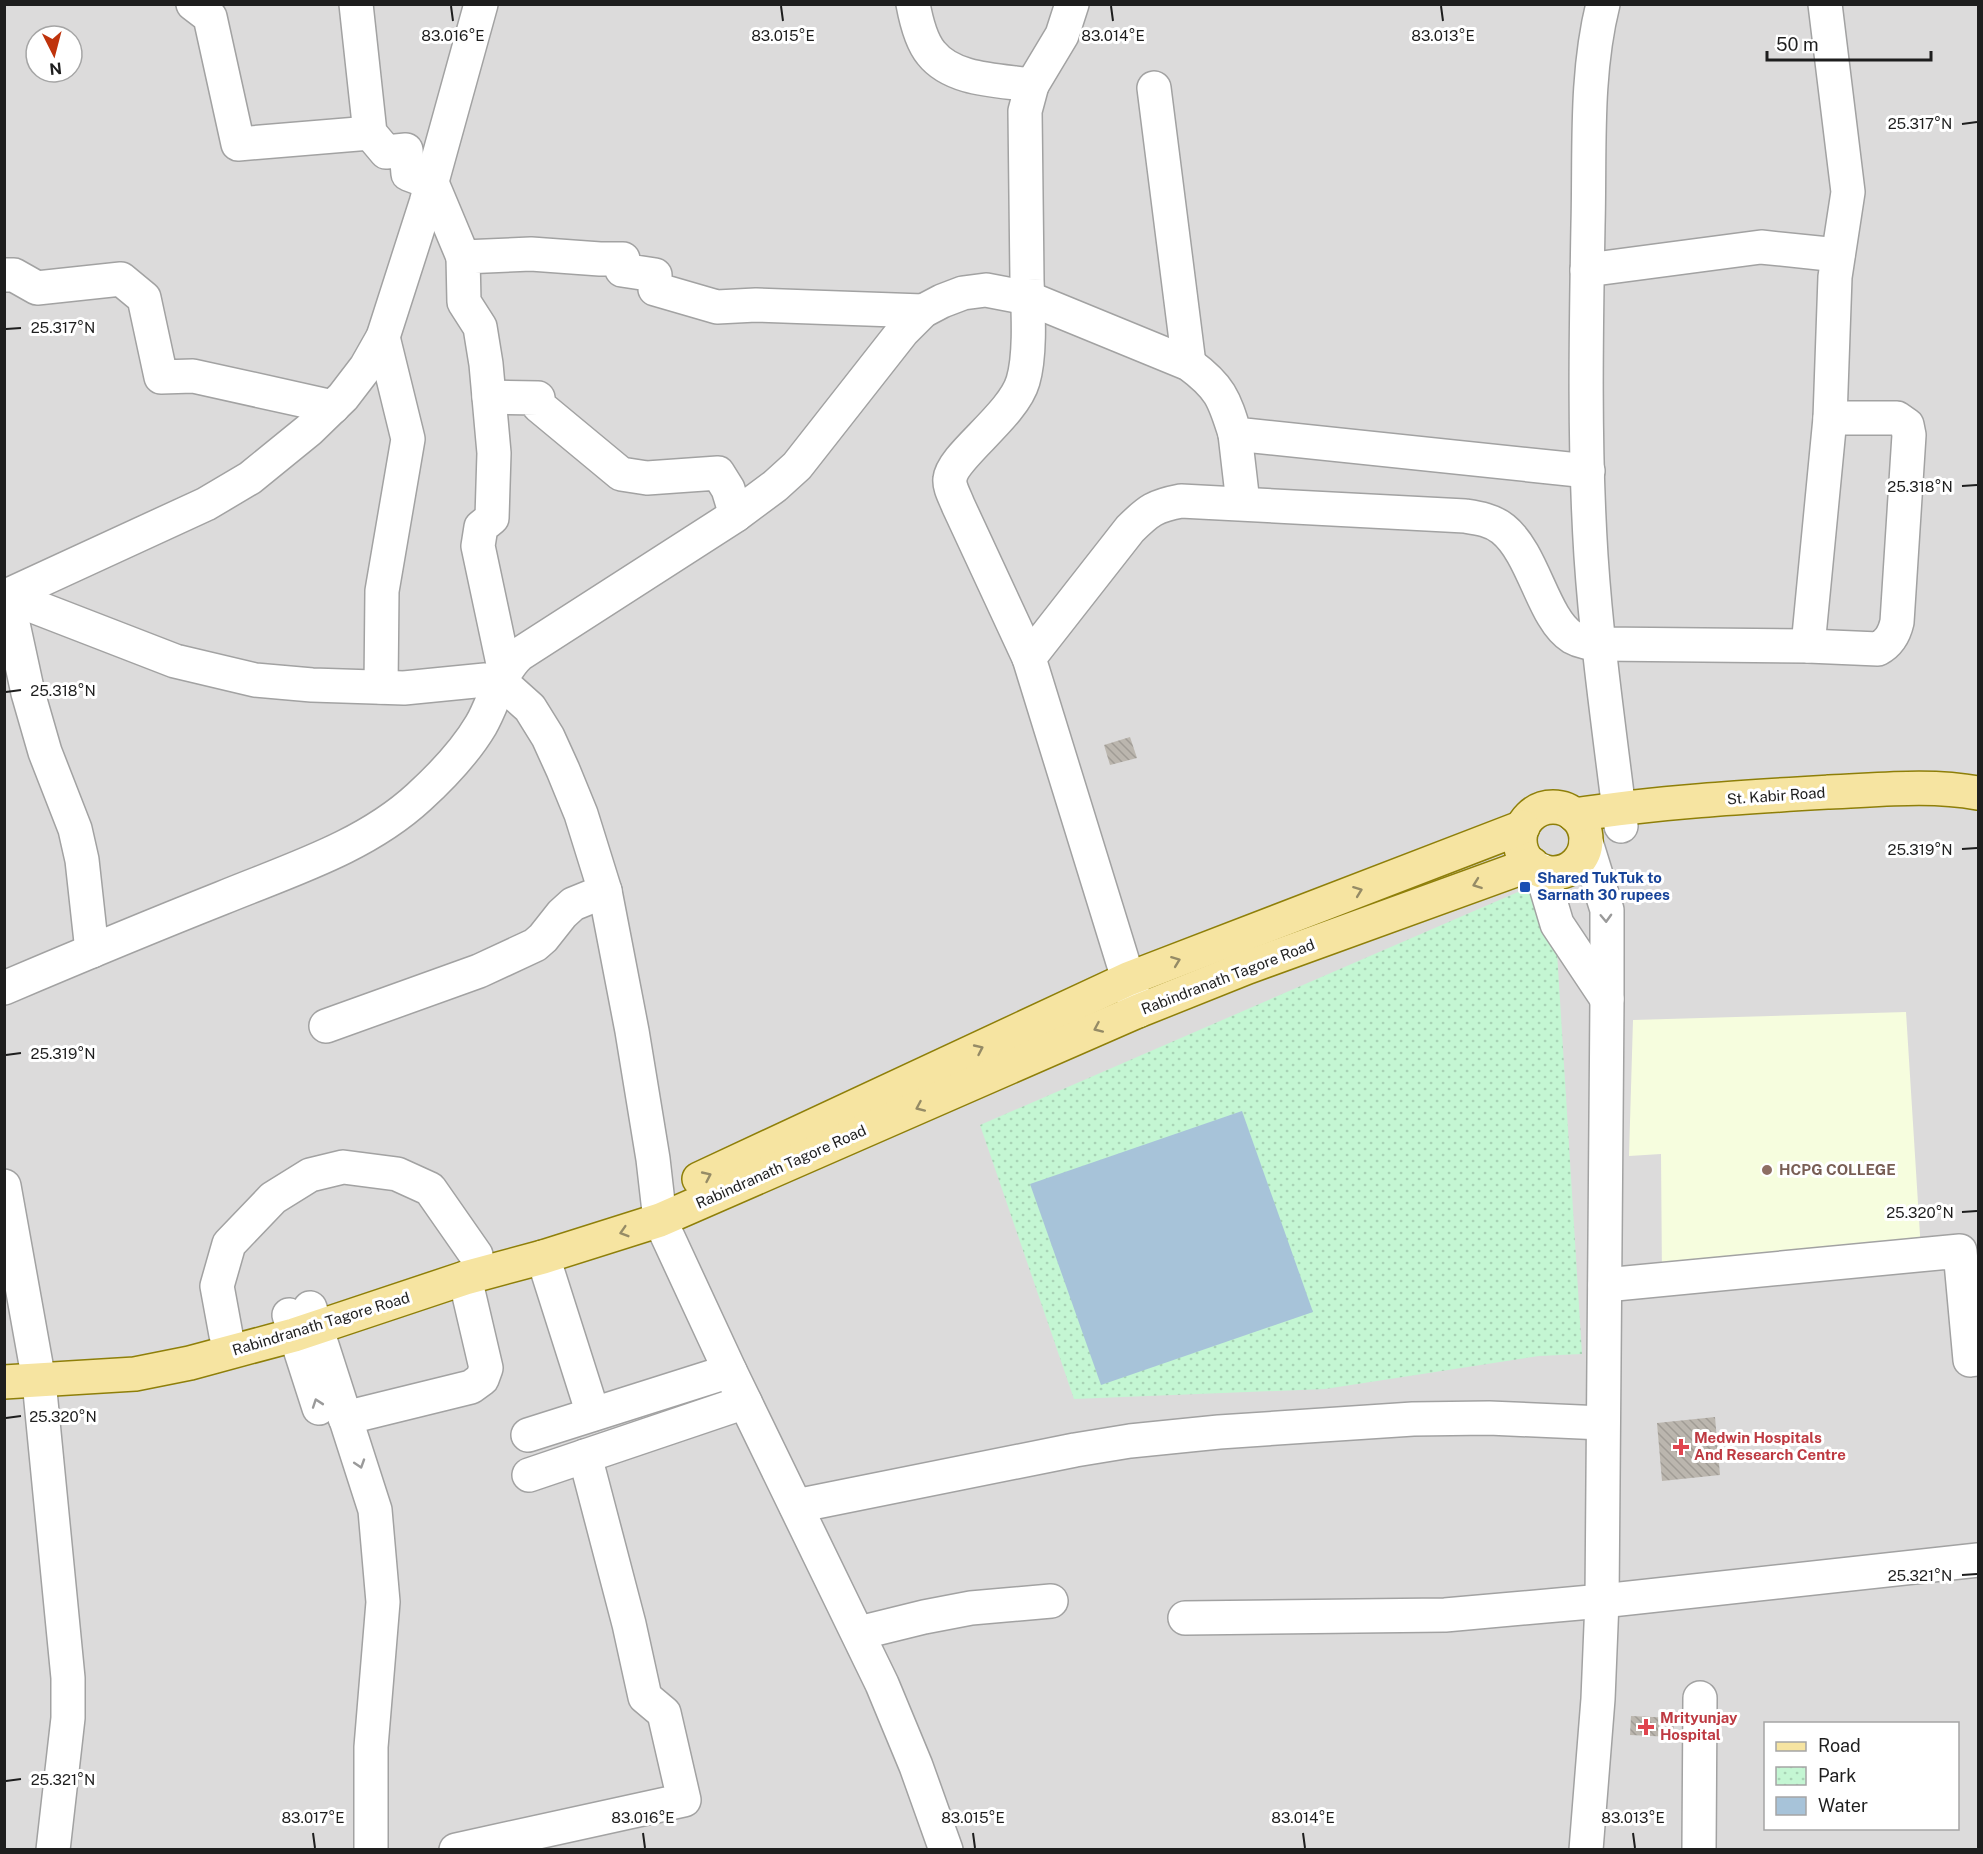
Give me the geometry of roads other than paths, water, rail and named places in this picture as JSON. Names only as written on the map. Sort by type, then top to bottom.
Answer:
[{"type":"main road","name":"St. Kabir Road","points":[[1582,829],[1620,817],[1766,796],[1897,789],[1960,790],[1978,793]]},
{"type":"main road","name":"St. Kabir Road","points":[[1620,817],[1662,819],[1894,807],[1947,807],[1978,811]]},
{"type":"main road","name":"Rabindranath Tagore Road","points":[[26,1369],[146,1372],[190,1364],[302,1321],[471,1267],[659,1209],[1128,979],[1523,827],[1528,818],[1545,808],[1566,809],[1582,829],[1584,852],[1579,861],[1561,872],[1551,872],[1536,867],[1248,967],[543,1257],[471,1267]]},
{"type":"main road","points":[[1523,827],[1521,848],[1525,857],[1536,867]]},
{"type":"main road","name":"Rabindranath Tagore Road","points":[[4,1382],[26,1369],[161,1349],[302,1321]]},
{"type":"street","points":[[194,4],[210,17],[238,144],[370,133]]},
{"type":"street","points":[[356,4],[370,133],[386,152],[406,150],[408,174],[432,183],[463,257],[464,302],[480,327],[489,397],[494,453],[492,518],[481,527],[478,546],[503,677],[530,708],[548,737],[581,814],[605,891],[632,1030],[659,1209],[730,1371],[859,1634],[916,1766],[946,1850]]},
{"type":"street","points":[[6,596],[215,499],[250,478],[309,430],[343,398],[366,367],[383,337],[432,183],[481,4]]},
{"type":"street","points":[[914,4],[920,29],[929,51],[941,64],[963,74],[1032,85]]},
{"type":"street","points":[[1072,4],[1062,34],[1032,85],[1025,111],[1028,298],[1024,380],[1016,399],[960,461],[950,479],[958,505],[1029,658],[1138,1011]]},
{"type":"street","points":[[1603,4],[1591,82],[1586,324],[1588,471],[1591,556],[1599,644],[1620,817]]},
{"type":"street","points":[[1808,646],[1830,418],[1835,277],[1848,192],[1825,4]]},
{"type":"street","points":[[1154,88],[1189,364]]},
{"type":"street","points":[[1587,270],[1761,247],[1838,255]]},
{"type":"street","points":[[463,257],[531,254],[623,259],[622,270],[655,275],[655,289],[717,307],[756,305],[923,311]]},
{"type":"street","points":[[4,275],[14,274],[37,288],[121,279],[144,298],[161,377],[193,375],[333,407]]},
{"type":"street","points":[[4,988],[297,867],[386,824],[439,778],[472,739],[491,706],[512,661],[736,515],[775,486],[797,466],[903,332],[923,311],[942,301],[963,293],[986,290],[1028,298],[1189,364],[1210,380],[1226,404],[1235,434],[1243,503]]},
{"type":"street","points":[[381,687],[382,591],[408,439],[383,337]]},
{"type":"street","points":[[489,397],[538,398],[538,406],[621,474],[647,478],[718,473],[728,489],[736,515]]},
{"type":"street","points":[[1029,658],[1123,538],[1147,512],[1162,505],[1181,501],[1465,516],[1485,519],[1503,529],[1519,547],[1559,624],[1570,636],[1583,642],[1878,649],[1887,644],[1895,632],[1897,622],[1909,435],[1907,425],[1897,418],[1830,418]]},
{"type":"street","points":[[1235,434],[1588,471]]},
{"type":"street","points":[[6,596],[175,661],[255,680],[312,685],[381,687],[422,686],[503,677]]},
{"type":"street","points":[[6,596],[28,693],[42,742],[75,829],[82,861],[92,951]]},
{"type":"street","points":[[1582,829],[1607,910],[1602,1601],[1598,1698],[1586,1850]]},
{"type":"street","points":[[1536,867],[1557,924],[1607,999]]},
{"type":"street","points":[[326,1026],[479,972],[535,945],[573,904],[605,891]]},
{"type":"street","points":[[226,1335],[217,1286],[229,1244],[273,1198],[310,1176],[343,1167],[397,1174],[429,1189],[471,1267],[486,1368],[482,1379],[471,1387],[345,1418]]},
{"type":"street","points":[[4,1186],[68,1678],[68,1718],[53,1850]]},
{"type":"street","points":[[1605,1286],[1960,1251],[1970,1360],[1978,1359]]},
{"type":"street","points":[[543,1257],[593,1414]]},
{"type":"street","points":[[302,1321],[345,1418],[375,1510],[383,1602],[371,1747],[371,1850]]},
{"type":"street","points":[[302,1321],[353,1513],[378,1554]]},
{"type":"street","points":[[528,1435],[730,1371]]},
{"type":"street","points":[[529,1475],[745,1402]]},
{"type":"street","points":[[796,1506],[1130,1441],[1219,1432],[1413,1419],[1489,1418],[1604,1423]]},
{"type":"street","points":[[456,1850],[684,1800],[664,1713],[645,1697],[629,1624],[585,1456]]},
{"type":"street","points":[[1185,1618],[1444,1615],[1602,1601],[1978,1560]]},
{"type":"street","points":[[859,1634],[924,1617],[971,1608],[1051,1601]]},
{"type":"street","points":[[1699,1850],[1700,1698]]},
{"type":"water","points":[[1242,1111],[1313,1312],[1101,1385],[1030,1184]]},
{"type":"place","name":"Shared TukTuk to Sarnath 30 rupees","points":[[1525,887]]},
{"type":"place","name":"HCPG COLLEGE","points":[[1767,1170]]},
{"type":"place","name":"Medwin Hospitals And Research Centre","points":[[1681,1447]]},
{"type":"place","name":"Mrityunjay Hospital","points":[[1646,1727]]}]
